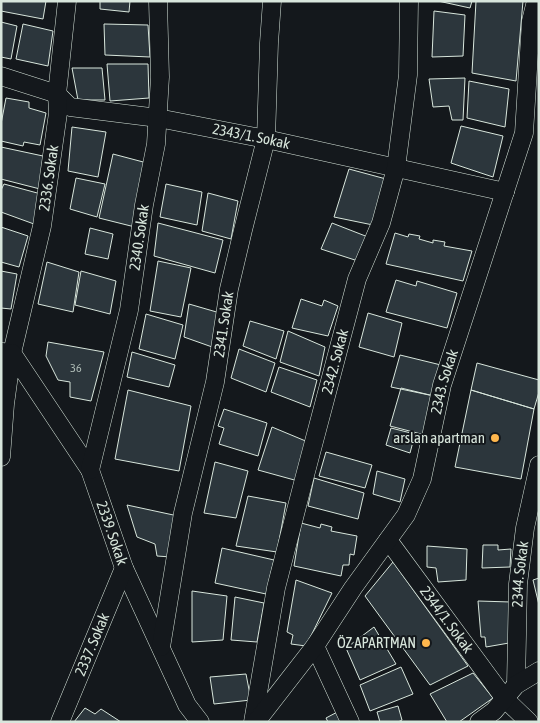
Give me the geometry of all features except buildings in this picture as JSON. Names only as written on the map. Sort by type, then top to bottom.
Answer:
[{"type":"street","name":"2336. Sokak","points":[[7,352],[42,226],[58,113],[57,94],[66,1]]},
{"type":"street","name":"2340. Sokak","points":[[90,470],[129,310],[144,205],[156,144],[160,77],[158,1]]},
{"type":"street","name":"2341. Sokak","points":[[161,647],[183,513],[215,382],[231,281],[242,230],[266,138],[272,1]]},
{"type":"street","name":"2342. Sokak","points":[[255,722],[276,588],[300,493],[357,278],[381,223],[396,168],[408,75],[409,1]]},
{"type":"street","name":"2343. Sokak","points":[[255,722],[315,646],[353,588],[406,515],[422,479],[442,385],[524,133],[531,21],[536,1]]},
{"type":"street","name":"2343/1. Sokak","points":[[1,76],[57,94],[70,107],[158,118],[266,138],[505,192]]},
{"type":"street","points":[[1,457],[7,352]]},
{"type":"street","name":"2339. Sokak","points":[[7,352],[90,470],[124,568],[187,705],[200,722]]},
{"type":"street","name":"2344. Sokak","points":[[516,685],[518,584],[525,528],[539,466]]},
{"type":"street","name":"2344/1. Sokak","points":[[388,540],[504,699],[529,722]]},
{"type":"street","name":"2337. Sokak","points":[[60,722],[124,568]]},
{"type":"street","points":[[315,646],[350,722]]},
{"type":"street","points":[[479,722],[494,711],[516,685],[539,671]]},
{"type":"place","name":"arslan apartman","points":[[495,438]]},
{"type":"place","name":"ÖZ APARTMAN","points":[[426,643]]}]
